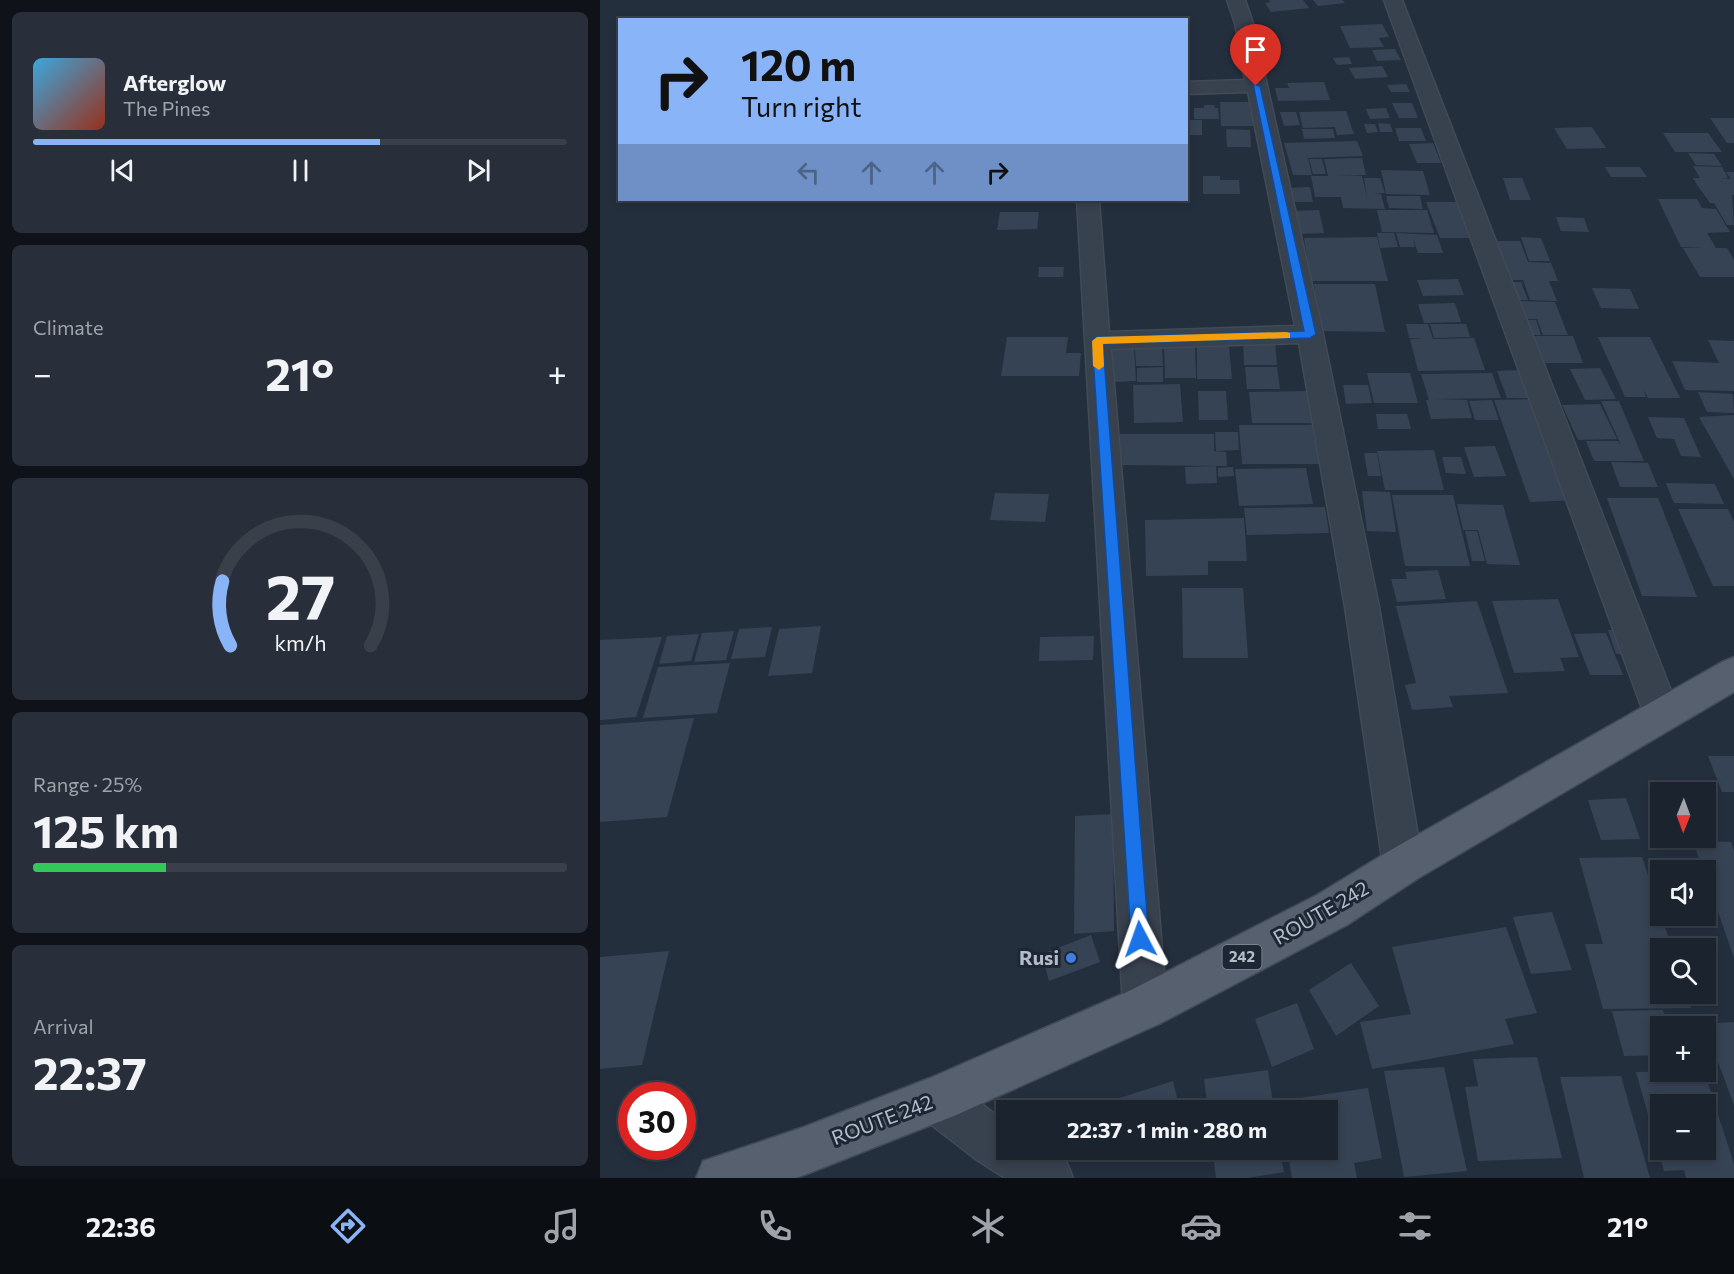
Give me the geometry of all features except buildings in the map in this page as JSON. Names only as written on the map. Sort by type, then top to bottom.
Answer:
[{"type":"main road","name":"ROUTE 242","points":[[731,1176],[804,1151],[937,1099],[1145,1007],[1332,910],[1403,865],[1734,674]]},
{"type":"street","points":[[1236,0],[1244,23],[1310,334],[1362,607],[1403,865]]},
{"type":"street","points":[[1392,0],[1511,318],[1597,534],[1662,714]]},
{"type":"street","points":[[1188,88],[1256,86]]},
{"type":"street","points":[[1089,201],[1145,1007]]},
{"type":"street","points":[[1097,341],[1310,334]]},
{"type":"street","points":[[937,1099],[994,1143],[1049,1178]]},
{"type":"slow traffic","points":[[1099,366],[1097,341],[1286,335]]},
{"type":"place","name":"Rusi","points":[[1071,958]]},
{"type":"route","points":[[1140,939],[1097,341],[1310,334],[1256,86]]}]
